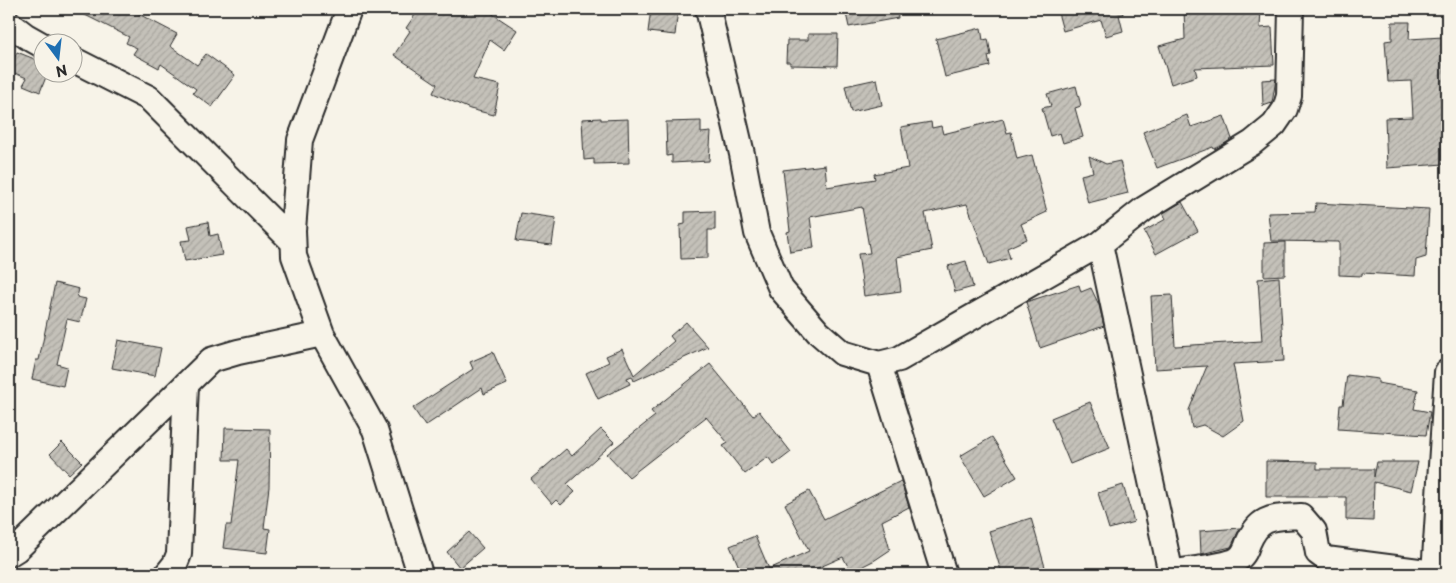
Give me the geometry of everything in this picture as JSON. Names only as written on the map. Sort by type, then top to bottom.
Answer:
[{"type":"street","points":[[350,9],[300,140],[293,242],[294,256],[322,334],[375,430],[420,574]]},
{"type":"street","points":[[708,9],[742,154],[756,233],[770,269],[781,289],[818,332],[842,353],[880,364],[899,359],[1100,244],[1144,209],[1252,143],[1274,125],[1285,109],[1288,96],[1291,9]]},
{"type":"street","points":[[9,23],[32,39]]},
{"type":"street","points":[[82,64],[136,90],[157,104],[293,242]]},
{"type":"street","points":[[1100,244],[1170,574],[1233,561],[1245,552],[1254,529],[1261,523],[1268,519],[1301,516],[1314,530],[1318,553],[1326,560],[1434,574],[1447,372]]},
{"type":"street","points":[[9,554],[211,360],[322,334]]},
{"type":"street","points":[[880,364],[944,574]]},
{"type":"street","points":[[167,574],[175,564],[179,554],[186,384]]},
{"type":"building","points":[[73,9],[129,9],[177,34],[170,46],[197,65],[206,54],[235,75],[212,107],[193,93],[196,89],[161,64],[159,68],[133,54],[137,48],[126,43],[129,37]]},
{"type":"building","points":[[419,9],[485,9],[517,30],[504,50],[490,40],[473,79],[500,85],[494,115],[470,109],[433,93],[437,84],[394,55],[410,31],[406,28]]},
{"type":"building","points":[[651,9],[678,9],[675,35],[648,32]]},
{"type":"building","points":[[845,9],[897,9],[898,18],[849,27]]},
{"type":"building","points":[[1057,9],[1122,9],[1123,14],[1119,15],[1123,31],[1106,36],[1101,20],[1063,31]]},
{"type":"building","points":[[1184,9],[1261,9],[1260,28],[1272,27],[1274,65],[1195,68],[1197,76],[1171,84],[1159,46],[1185,39]]},
{"type":"building","points":[[1392,22],[1410,22],[1409,39],[1443,37],[1447,96],[1441,97],[1444,164],[1387,168],[1385,118],[1413,117],[1411,81],[1388,82],[1385,41],[1392,40]]},
{"type":"building","points":[[981,28],[983,40],[988,39],[991,55],[988,56],[990,66],[945,77],[936,39]]},
{"type":"building","points":[[808,34],[838,34],[837,66],[790,65],[790,62],[786,62],[787,40],[808,40]]},
{"type":"building","points":[[17,52],[32,58],[32,82],[44,82],[40,92],[23,85],[27,78],[9,71]]},
{"type":"building","points":[[877,79],[882,105],[851,112],[845,86]]},
{"type":"building","points":[[1276,79],[1272,103],[1263,106],[1262,80]]},
{"type":"building","points":[[1076,86],[1081,106],[1075,108],[1083,137],[1063,143],[1060,133],[1050,136],[1042,108],[1051,106],[1047,94]]},
{"type":"building","points":[[1187,115],[1191,127],[1224,116],[1232,139],[1214,149],[1213,147],[1157,168],[1143,132]]},
{"type":"building","points":[[601,118],[601,120],[628,119],[629,163],[594,164],[594,159],[584,160],[582,119]]},
{"type":"building","points":[[1003,119],[1007,133],[1011,132],[1017,159],[1032,155],[1047,212],[1021,224],[1027,239],[1007,248],[1010,258],[989,264],[967,204],[925,213],[932,250],[897,257],[901,291],[864,296],[858,254],[870,253],[862,207],[810,217],[814,248],[790,252],[787,232],[790,231],[783,170],[825,165],[827,187],[875,179],[874,174],[908,168],[901,127],[931,122],[932,128],[941,126],[943,134]]},
{"type":"building","points":[[701,121],[701,133],[711,132],[709,161],[672,163],[672,155],[667,156],[666,122]]},
{"type":"building","points":[[1089,156],[1106,164],[1120,161],[1128,193],[1088,203],[1081,175],[1093,172]]},
{"type":"building","points":[[1182,202],[1198,231],[1156,254],[1144,231],[1166,219],[1163,213]]},
{"type":"building","points":[[1316,203],[1429,209],[1426,257],[1416,260],[1415,276],[1362,273],[1362,276],[1339,275],[1339,242],[1271,241],[1268,213],[1315,212]]},
{"type":"building","points":[[715,211],[715,230],[708,230],[708,258],[681,259],[680,225],[685,224],[685,212]]},
{"type":"building","points":[[521,213],[556,218],[552,245],[516,241]]},
{"type":"building","points":[[208,222],[210,236],[218,234],[222,255],[185,261],[181,241],[191,240],[188,226]]},
{"type":"building","points":[[1285,242],[1285,275],[1264,276],[1264,243]]},
{"type":"building","points":[[966,261],[973,287],[955,292],[948,266]]},
{"type":"building","points":[[1279,277],[1284,361],[1233,364],[1244,421],[1223,436],[1203,425],[1192,428],[1189,410],[1207,366],[1155,369],[1151,296],[1172,295],[1175,346],[1262,341],[1258,279]]},
{"type":"building","points":[[55,283],[79,289],[77,297],[86,299],[80,322],[67,319],[57,364],[67,367],[63,386],[32,379],[36,360],[39,360]]},
{"type":"building","points":[[1079,285],[1081,292],[1091,288],[1099,305],[1104,326],[1040,348],[1026,302]]},
{"type":"building","points":[[686,322],[708,347],[634,381],[632,376],[627,378],[630,384],[598,399],[586,373],[609,362],[606,356],[622,349],[634,375],[674,341],[670,336]]},
{"type":"building","points":[[118,340],[161,348],[155,376],[112,368]]},
{"type":"building","points":[[493,352],[507,384],[484,394],[482,388],[425,426],[413,408],[473,369],[470,362]]},
{"type":"building","points":[[710,364],[753,416],[759,411],[791,452],[774,465],[768,457],[745,474],[723,446],[728,443],[706,417],[629,477],[607,454],[655,416],[651,411]]},
{"type":"building","points":[[1347,375],[1378,379],[1378,383],[1418,390],[1414,409],[1430,412],[1426,435],[1338,429],[1340,405],[1343,405]]},
{"type":"building","points":[[1090,402],[1110,448],[1070,464],[1051,418]]},
{"type":"building","points":[[225,428],[270,429],[269,487],[264,528],[270,529],[267,553],[223,548],[226,525],[231,525],[239,460],[224,460]]},
{"type":"building","points":[[601,429],[614,442],[567,484],[575,492],[561,505],[556,500],[552,504],[531,479],[566,449],[572,456]]},
{"type":"building","points":[[992,437],[1017,477],[984,496],[960,456]]},
{"type":"building","points":[[62,442],[82,462],[69,474],[50,454]]},
{"type":"building","points":[[1266,461],[1317,462],[1317,469],[1374,469],[1374,477],[1377,462],[1418,462],[1411,491],[1374,482],[1373,521],[1346,520],[1346,497],[1266,497]]},
{"type":"building","points":[[901,481],[909,507],[882,521],[890,550],[875,560],[851,572],[843,557],[804,574],[742,574],[730,546],[755,536],[769,569],[809,551],[785,504],[809,491],[824,519]]},
{"type":"building","points":[[1123,485],[1134,522],[1109,529],[1098,493]]},
{"type":"building","points":[[1031,518],[1047,574],[1002,574],[989,531]]},
{"type":"building","points":[[1240,528],[1231,547],[1201,554],[1200,531]]},
{"type":"building","points":[[469,532],[483,548],[460,568],[447,552]]}]
